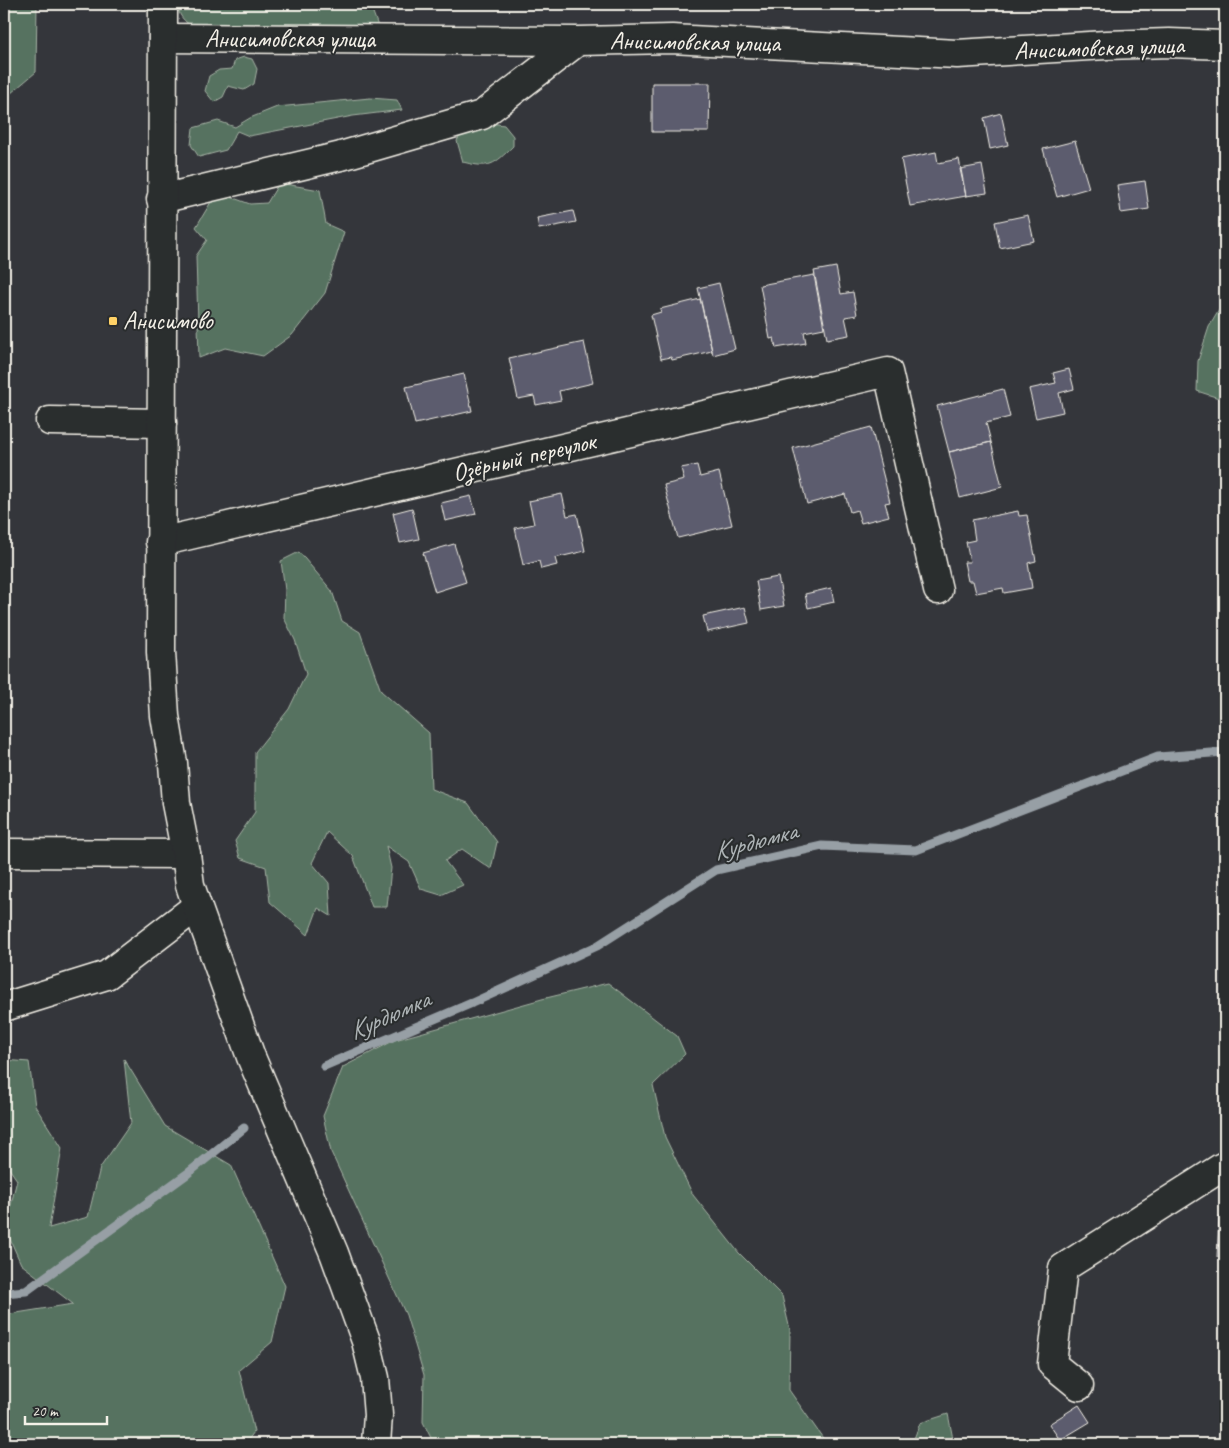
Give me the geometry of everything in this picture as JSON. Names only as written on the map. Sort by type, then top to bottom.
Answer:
[{"type":"street","points":[[162,4],[161,652],[165,716],[173,763],[176,803],[190,885],[197,906],[251,1057],[334,1253],[366,1341],[375,1378],[378,1415],[376,1444]]},
{"type":"street","name":"Анисимовская улица","points":[[163,38],[578,41],[672,38],[957,54],[1151,44],[1225,45]]},
{"type":"street","points":[[161,199],[341,156],[482,116],[578,41]]},
{"type":"street","name":"Озёрный переулок","points":[[160,542],[888,372],[938,590]]},
{"type":"street","points":[[50,421],[162,423]]},
{"type":"street","points":[[4,854],[186,854]]},
{"type":"street","points":[[4,1007],[107,975],[197,906]]},
{"type":"street","points":[[1079,1386],[1052,1364],[1063,1268],[1224,1167]]},
{"type":"green space","points":[[4,4],[37,4],[36,72],[4,99]]},
{"type":"green space","points":[[178,4],[367,4],[371,7],[379,29],[193,27],[182,18]]},
{"type":"green space","points":[[244,57],[252,59],[257,69],[254,84],[244,90],[228,86],[223,97],[214,102],[205,91],[209,76],[219,70],[232,69],[235,60]]},
{"type":"green space","points":[[370,98],[397,100],[402,110],[353,116],[249,136],[237,131],[226,150],[199,157],[191,145],[193,128],[218,121],[235,127],[250,118],[277,107]]},
{"type":"green space","points":[[490,123],[504,125],[513,136],[513,146],[501,158],[491,164],[480,165],[463,162],[457,141],[461,133],[471,133],[479,126]]},
{"type":"green space","points":[[279,183],[320,190],[326,224],[344,232],[325,293],[292,335],[263,356],[225,348],[199,358],[196,256],[207,240],[196,227],[217,192],[250,204],[267,203]]},
{"type":"green space","points":[[1225,300],[1225,400],[1197,391],[1198,361],[1209,327]]},
{"type":"green space","points":[[299,552],[332,591],[342,621],[360,632],[381,691],[429,733],[431,789],[468,803],[497,842],[491,869],[462,849],[445,861],[463,885],[441,895],[421,889],[409,862],[386,846],[391,868],[387,907],[372,907],[353,856],[327,832],[312,863],[329,883],[331,916],[318,908],[308,935],[270,902],[266,867],[240,858],[235,841],[255,812],[255,752],[289,709],[306,674],[295,640],[284,618],[285,590],[281,561]]},
{"type":"green space","points":[[608,983],[677,1036],[685,1054],[653,1085],[665,1137],[693,1195],[739,1253],[782,1296],[790,1330],[789,1390],[827,1444],[434,1444],[423,1422],[424,1375],[406,1315],[331,1152],[323,1116],[343,1067],[395,1040],[542,999]]},
{"type":"green space","points":[[124,1059],[165,1126],[231,1165],[285,1286],[272,1342],[239,1370],[254,1432],[245,1444],[4,1444],[4,1315],[73,1304],[21,1264],[5,1228],[17,1180],[4,1161],[4,1060],[29,1062],[35,1106],[62,1148],[49,1228],[88,1217],[100,1168],[131,1123]]},
{"type":"green space","points":[[948,1414],[954,1444],[912,1444],[920,1423]]},
{"type":"building","points":[[652,83],[710,83],[709,132],[652,132]]},
{"type":"building","points":[[1001,113],[1008,145],[990,149],[984,118]]},
{"type":"building","points":[[1075,141],[1089,188],[1057,197],[1043,149]]},
{"type":"building","points":[[936,152],[938,163],[959,159],[966,196],[910,206],[901,159]]},
{"type":"building","points":[[982,165],[987,193],[966,196],[960,169]]},
{"type":"building","points":[[1145,181],[1149,209],[1121,213],[1117,185]]},
{"type":"building","points":[[573,211],[576,222],[539,229],[537,218]]},
{"type":"building","points":[[1028,215],[1034,241],[1000,248],[995,222]]},
{"type":"building","points":[[836,267],[841,294],[853,292],[857,315],[845,317],[849,335],[827,339],[814,271]]},
{"type":"building","points":[[814,275],[824,328],[804,332],[806,343],[776,348],[774,338],[770,339],[760,285]]},
{"type":"building","points":[[719,283],[735,349],[713,355],[698,288]]},
{"type":"building","points":[[700,299],[712,351],[672,360],[671,357],[661,359],[651,315],[661,312],[660,309]]},
{"type":"building","points":[[584,342],[593,383],[559,391],[561,400],[536,405],[534,396],[518,399],[509,358]]},
{"type":"building","points":[[1069,369],[1074,389],[1059,393],[1063,412],[1036,418],[1029,389],[1056,383],[1053,373]]},
{"type":"building","points":[[464,374],[472,411],[415,424],[406,387]]},
{"type":"building","points":[[1003,389],[1010,417],[986,423],[991,442],[949,452],[937,406]]},
{"type":"building","points":[[871,427],[890,502],[885,503],[889,516],[861,523],[857,510],[850,512],[845,494],[807,504],[793,448]]},
{"type":"building","points":[[991,442],[1002,487],[960,498],[949,452]]},
{"type":"building","points":[[697,465],[700,477],[719,472],[732,525],[678,538],[664,485],[684,480],[681,468]]},
{"type":"building","points":[[562,494],[567,516],[577,514],[585,551],[555,558],[557,565],[541,569],[539,561],[523,565],[515,528],[534,524],[529,501]]},
{"type":"building","points":[[471,496],[476,514],[445,521],[441,503]]},
{"type":"building","points":[[412,508],[419,539],[400,543],[393,513]]},
{"type":"building","points":[[1018,511],[1019,516],[1027,515],[1036,561],[1028,563],[1032,588],[1004,593],[1003,588],[976,593],[973,581],[968,581],[964,562],[970,562],[966,542],[975,540],[972,520]]},
{"type":"building","points":[[454,544],[466,582],[435,592],[423,553]]},
{"type":"building","points":[[778,577],[784,606],[761,610],[756,581]]},
{"type":"building","points":[[831,588],[834,602],[808,608],[805,594]]},
{"type":"building","points":[[745,607],[749,623],[707,632],[703,616]]},
{"type":"building","points":[[1219,1217],[1225,1217],[1225,1257],[1217,1257]]},
{"type":"building","points":[[1220,1359],[1225,1359],[1225,1414],[1219,1414]]},
{"type":"building","points":[[1079,1405],[1090,1422],[1060,1440],[1049,1424]]},
{"type":"waterway","name":"Курдюмка","points":[[324,1066],[472,1003],[597,946],[716,870],[822,846],[916,850],[1158,757],[1225,752]]},
{"type":"waterway","name":"Курдюмка","points":[[4,1293],[26,1291],[187,1174],[244,1128]]},
{"type":"place","name":"Анисимово","points":[[113,321]]}]
